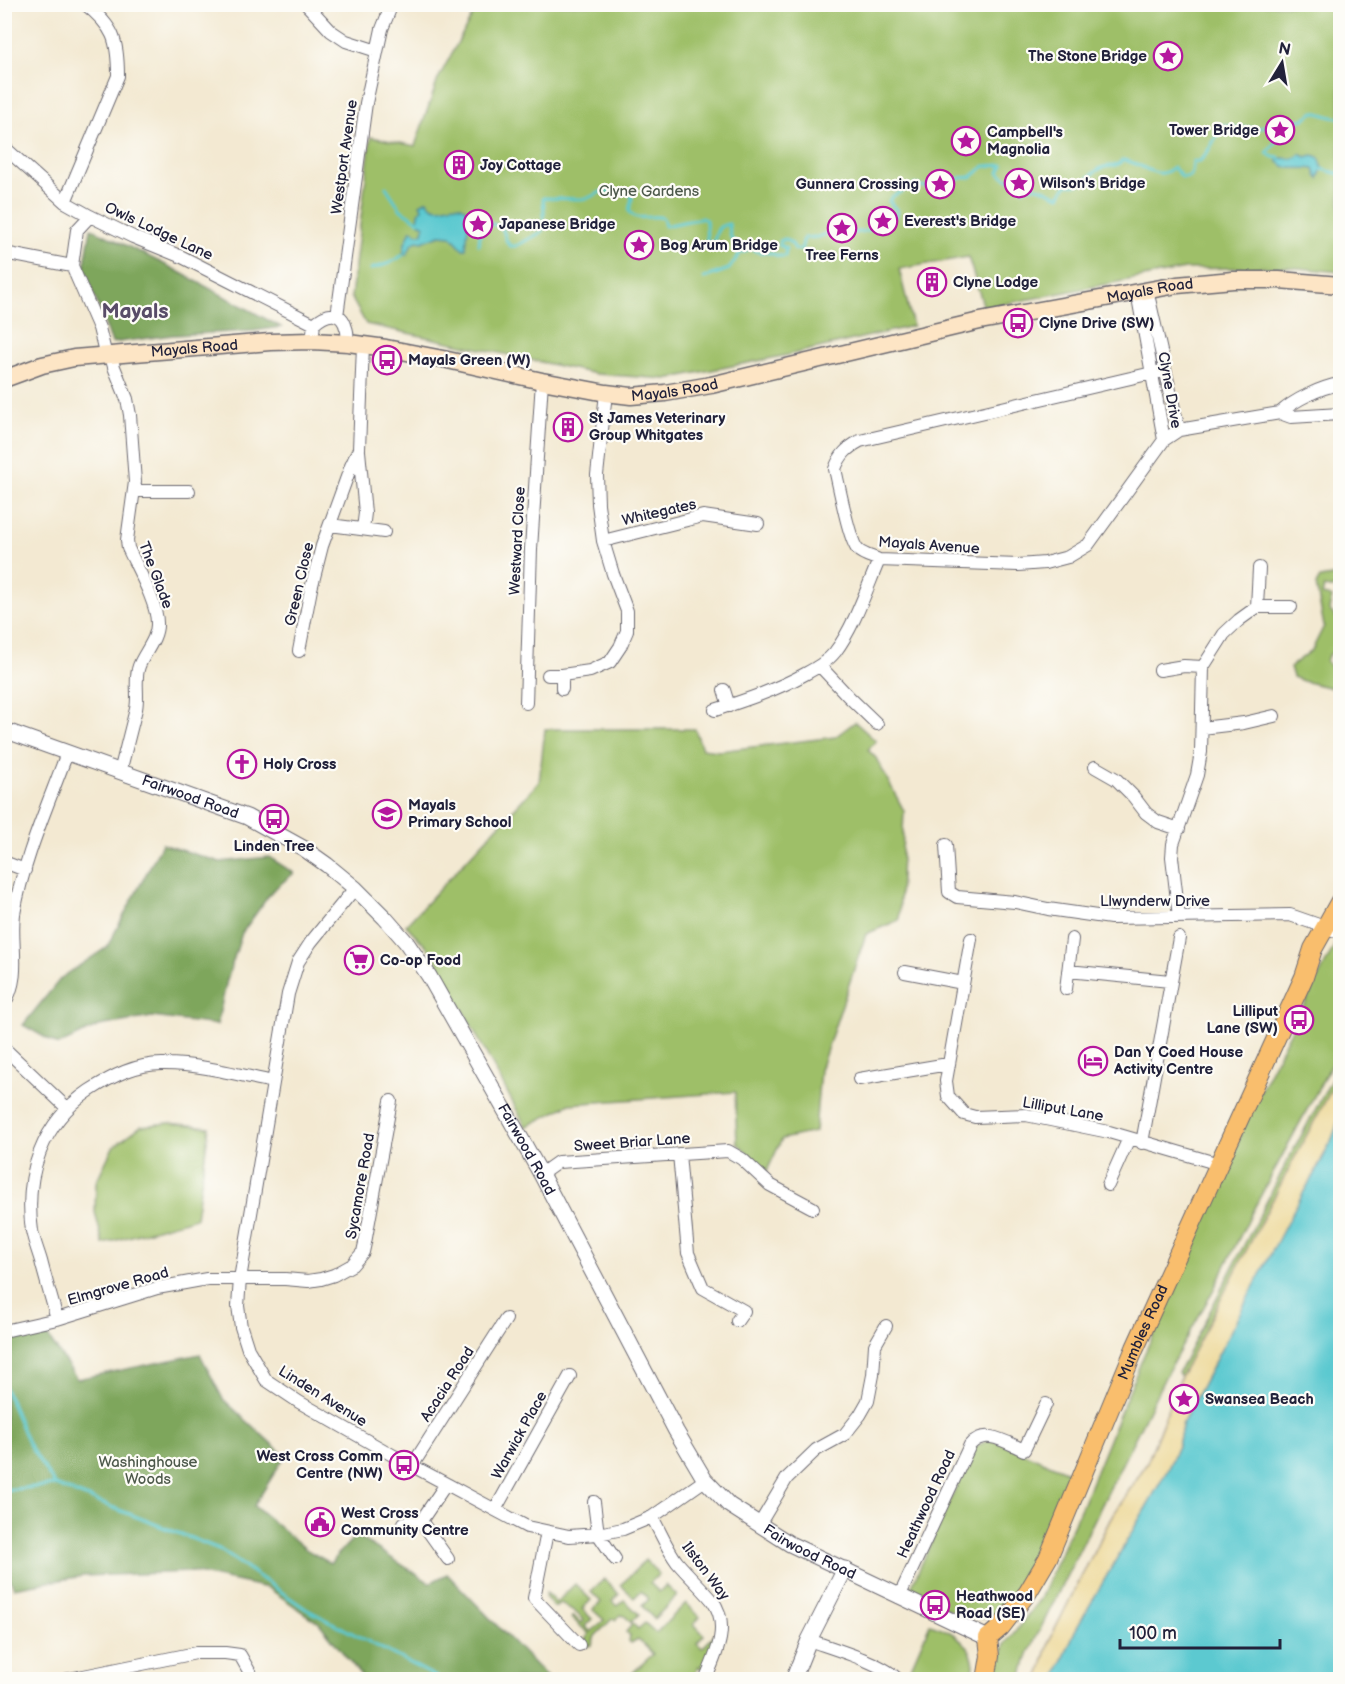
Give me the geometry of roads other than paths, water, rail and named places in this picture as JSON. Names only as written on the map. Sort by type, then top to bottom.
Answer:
[{"type":"main road","name":"Mayals Road","points":[[4,379],[42,365],[74,358],[270,342],[312,341],[355,344],[443,359],[542,381],[631,396],[711,385],[980,321],[1177,285],[1233,280],[1279,280],[1341,285]]},
{"type":"main road","name":"Mumbles Road","points":[[988,1638],[1001,1627],[1028,1592],[1048,1558],[1135,1348],[1304,977],[1313,949],[1334,926],[1341,901]]},
{"type":"main road","points":[[986,1680],[990,1656],[988,1638]]},
{"type":"street","points":[[65,202],[118,76],[118,54],[112,33],[102,18],[85,4]]},
{"type":"street","points":[[306,4],[331,31],[346,41],[377,51]]},
{"type":"street","name":"Westport Avenue","points":[[337,316],[366,103],[382,29],[392,4]]},
{"type":"street","name":"Owls Lodge Lane","points":[[4,147],[65,202],[133,237],[182,257],[314,324]]},
{"type":"street","points":[[4,253],[72,266],[77,230],[90,216]]},
{"type":"street","name":"The Glade","points":[[72,266],[99,328],[130,415],[135,491],[127,540],[128,548],[154,605],[158,621],[157,630],[138,668],[138,700],[120,772]]},
{"type":"street","name":"Clyne Drive","points":[[1142,291],[1165,370],[1179,430],[1164,440],[1152,373],[1142,291]]},
{"type":"street","points":[[312,341],[314,324],[323,316],[337,316],[343,320],[355,344]]},
{"type":"street","name":"Green Close","points":[[355,344],[359,449],[365,513],[363,529]]},
{"type":"street","name":"Mayals Avenue","points":[[1164,440],[1088,545],[1068,557],[1045,563],[1018,565],[879,560],[866,555],[857,550],[853,541],[835,469],[838,460],[847,448],[860,441],[1165,370]]},
{"type":"street","name":"Westward Close","points":[[526,703],[531,549],[542,381]]},
{"type":"street","points":[[1280,413],[1289,405],[1332,385],[1341,384]]},
{"type":"street","name":"Whitegates","points":[[548,675],[590,671],[610,662],[627,631],[627,611],[603,541],[597,475],[606,393]]},
{"type":"street","points":[[1179,430],[1280,413],[1291,417],[1341,414]]},
{"type":"street","name":"Green Close","points":[[299,651],[322,546],[359,449]]},
{"type":"street","points":[[135,491],[189,491]]},
{"type":"street","name":"Whitegates","points":[[603,541],[703,516],[758,524]]},
{"type":"street","points":[[330,525],[384,532]]},
{"type":"street","points":[[714,710],[785,685],[820,666],[834,653],[846,634],[879,560]]},
{"type":"street","points":[[1257,607],[1259,568]]},
{"type":"street","points":[[1179,917],[1173,844],[1197,775],[1202,752],[1203,667],[1224,634],[1257,607],[1290,607]]},
{"type":"street","points":[[820,666],[877,724]]},
{"type":"street","points":[[1160,670],[1184,666],[1203,667]]},
{"type":"street","points":[[562,675],[562,689]]},
{"type":"street","points":[[724,690],[729,706]]},
{"type":"street","points":[[1202,728],[1244,723],[1274,716]]},
{"type":"street","name":"Fairwood Road","points":[[4,730],[247,817],[303,848],[355,888],[385,918],[411,949],[429,976],[541,1174],[676,1431],[705,1480],[729,1505],[790,1544],[988,1638]]},
{"type":"street","points":[[4,1004],[9,998],[15,966],[14,916],[25,870],[67,753]]},
{"type":"street","points":[[1095,767],[1116,779],[1146,813],[1158,822],[1179,829]]},
{"type":"street","name":"Llwynderw Drive","points":[[946,845],[949,892],[957,897],[1015,902],[1111,918],[1290,915],[1334,926]]},
{"type":"street","points":[[4,862],[25,870]]},
{"type":"street","name":"Linden Avenue","points":[[355,888],[311,942],[298,962],[288,994],[240,1279],[238,1306],[241,1327],[248,1349],[266,1380],[412,1466],[527,1527],[547,1532],[570,1536],[623,1529],[652,1517],[705,1480]]},
{"type":"street","points":[[1142,1143],[1179,938]]},
{"type":"street","name":"Lilliput Lane","points":[[970,939],[946,1081],[948,1096],[964,1114],[975,1117],[1026,1115],[1109,1132],[1219,1164]]},
{"type":"street","points":[[1066,989],[1072,939]]},
{"type":"street","points":[[1068,971],[1170,981]]},
{"type":"street","points":[[905,972],[963,983]]},
{"type":"street","points":[[4,1048],[67,1108]]},
{"type":"street","points":[[859,1079],[948,1064]]},
{"type":"street","points":[[57,1319],[32,1233],[30,1192],[34,1168],[43,1141],[67,1108],[111,1077],[144,1065],[186,1065],[273,1082]]},
{"type":"street","name":"Sycamore Road","points":[[240,1279],[308,1281],[321,1279],[334,1275],[358,1259],[365,1244],[391,1101]]},
{"type":"street","points":[[1108,1185],[1129,1138]]},
{"type":"street","name":"Sweet Briar Lane","points":[[541,1174],[558,1162],[728,1151],[742,1158],[770,1185],[813,1208]]},
{"type":"street","points":[[679,1154],[688,1253],[703,1288],[744,1311],[736,1321]]},
{"type":"street","name":"Elmgrove Road","points":[[4,1331],[57,1319],[157,1288],[207,1279],[240,1279]]},
{"type":"street","name":"Acacia Road","points":[[412,1466],[506,1319]]},
{"type":"street","points":[[759,1525],[787,1478],[816,1450],[845,1434],[860,1415],[868,1401],[876,1345],[886,1326]]},
{"type":"street","name":"Warwick Place","points":[[495,1510],[570,1376]]},
{"type":"street","name":"Heathwood Road","points":[[898,1597],[970,1445],[974,1440],[987,1436],[1028,1452],[1046,1404]]},
{"type":"street","points":[[404,1523],[421,1521],[446,1484]]},
{"type":"street","points":[[594,1502],[598,1534],[615,1559]]},
{"type":"street","name":"Ilston Way","points":[[652,1517],[675,1560],[713,1602],[720,1616],[722,1630],[716,1655],[705,1680]]},
{"type":"street","points":[[421,1521],[448,1559]]},
{"type":"street","points":[[547,1532],[534,1598],[579,1645]]},
{"type":"street","points":[[793,1680],[845,1569]]},
{"type":"street","points":[[810,1641],[865,1660],[887,1671],[898,1680]]},
{"type":"street","points":[[64,1680],[196,1653],[240,1655],[254,1680]]},
{"type":"water","points":[[1300,154],[1306,157],[1313,155],[1319,157],[1322,166],[1319,179],[1314,169],[1290,168],[1277,161],[1279,158],[1293,158]]},
{"type":"water","points":[[427,200],[435,208],[456,205],[468,210],[466,249],[463,249],[451,236],[440,235],[422,242],[417,241],[412,244],[407,254],[403,255],[411,230],[418,234],[423,233],[424,226],[418,221],[422,208],[420,204]]},
{"type":"water","points":[[1340,1113],[1340,1679],[1055,1679],[1075,1631],[1167,1471],[1178,1446],[1183,1422],[1293,1211],[1327,1151]]},
{"type":"waterway","points":[[740,253],[751,246],[757,252],[785,256],[786,248],[779,245],[780,241],[785,239],[795,249],[801,250],[804,238],[818,237],[838,229],[843,235],[874,228],[879,225],[887,213],[896,216],[898,212],[889,201],[893,196],[914,185],[932,188],[971,177],[985,166],[1003,165],[999,172],[1023,189],[1039,187],[1060,196],[1068,184],[1080,183],[1099,169],[1119,164],[1122,160],[1155,173],[1167,172],[1173,167],[1182,177],[1188,177],[1192,173],[1193,161],[1198,162],[1202,159],[1223,125],[1238,128],[1261,128],[1287,119],[1302,120],[1314,112],[1340,118]]},
{"type":"waterway","points":[[1277,121],[1279,136],[1267,153],[1279,158]]},
{"type":"waterway","points":[[1321,169],[1340,174]]},
{"type":"waterway","points":[[386,187],[401,210],[418,221]]},
{"type":"waterway","points":[[488,223],[502,227],[507,242],[510,246],[516,246],[542,232],[543,198],[581,199],[603,191],[630,193],[632,198],[629,211],[636,217],[663,218],[665,226],[702,218],[706,220],[707,242],[713,243],[719,228],[729,224],[731,238],[737,244],[740,253],[729,269],[704,278]]},
{"type":"waterway","points":[[467,212],[478,213],[488,223],[480,235],[479,245]]},
{"type":"waterway","points":[[371,269],[390,263],[403,255]]},
{"type":"waterway","points":[[4,1386],[28,1443],[55,1485]]},
{"type":"waterway","points":[[4,1490],[55,1485],[219,1549],[306,1609],[442,1680]]},
{"type":"place","name":"The Stone Bridge","points":[[1168,56]]},
{"type":"place","name":"Tower Bridge","points":[[1280,130]]},
{"type":"place","name":"Campbell's Magnolia","points":[[966,141]]},
{"type":"place","name":"Joy Cottage","points":[[459,165]]},
{"type":"place","name":"Wilson's Bridge","points":[[1019,183]]},
{"type":"place","name":"Gunnera Crossing","points":[[940,184]]},
{"type":"place","name":"Everest's Bridge","points":[[883,221]]},
{"type":"place","name":"Japanese Bridge","points":[[478,224]]},
{"type":"place","name":"Tree Ferns","points":[[842,228]]},
{"type":"place","name":"Bog Arum Bridge","points":[[639,245]]},
{"type":"place","name":"Clyne Lodge","points":[[932,282]]},
{"type":"place","name":"Clyne Drive (SW)","points":[[1018,323]]},
{"type":"place","name":"Mayals Green (W)","points":[[387,360]]},
{"type":"place","name":"St James Veterinary Group Whitgates","points":[[568,427]]},
{"type":"place","name":"Holy Cross","points":[[242,764]]},
{"type":"place","name":"Mayals Primary School","points":[[387,814]]},
{"type":"place","name":"Linden Tree","points":[[274,819]]},
{"type":"place","name":"Co-op Food","points":[[359,960]]},
{"type":"place","name":"Lilliput Lane (SW)","points":[[1299,1020]]},
{"type":"place","name":"Dan Y Coed House Activity Centre","points":[[1093,1061]]},
{"type":"place","name":"Swansea Beach","points":[[1184,1399]]},
{"type":"place","name":"West Cross Comm Centre (NW)","points":[[404,1465]]},
{"type":"place","name":"West Cross Community Centre","points":[[320,1522]]},
{"type":"place","name":"Heathwood Road (SE)","points":[[935,1605]]},
{"type":"district","name":"Mayals","points":[[135,311]]},
{"type":"park label","name":"Clyne Gardens","points":[[649,191]]},
{"type":"park label","name":"Washinghouse Woods","points":[[148,1470]]}]
